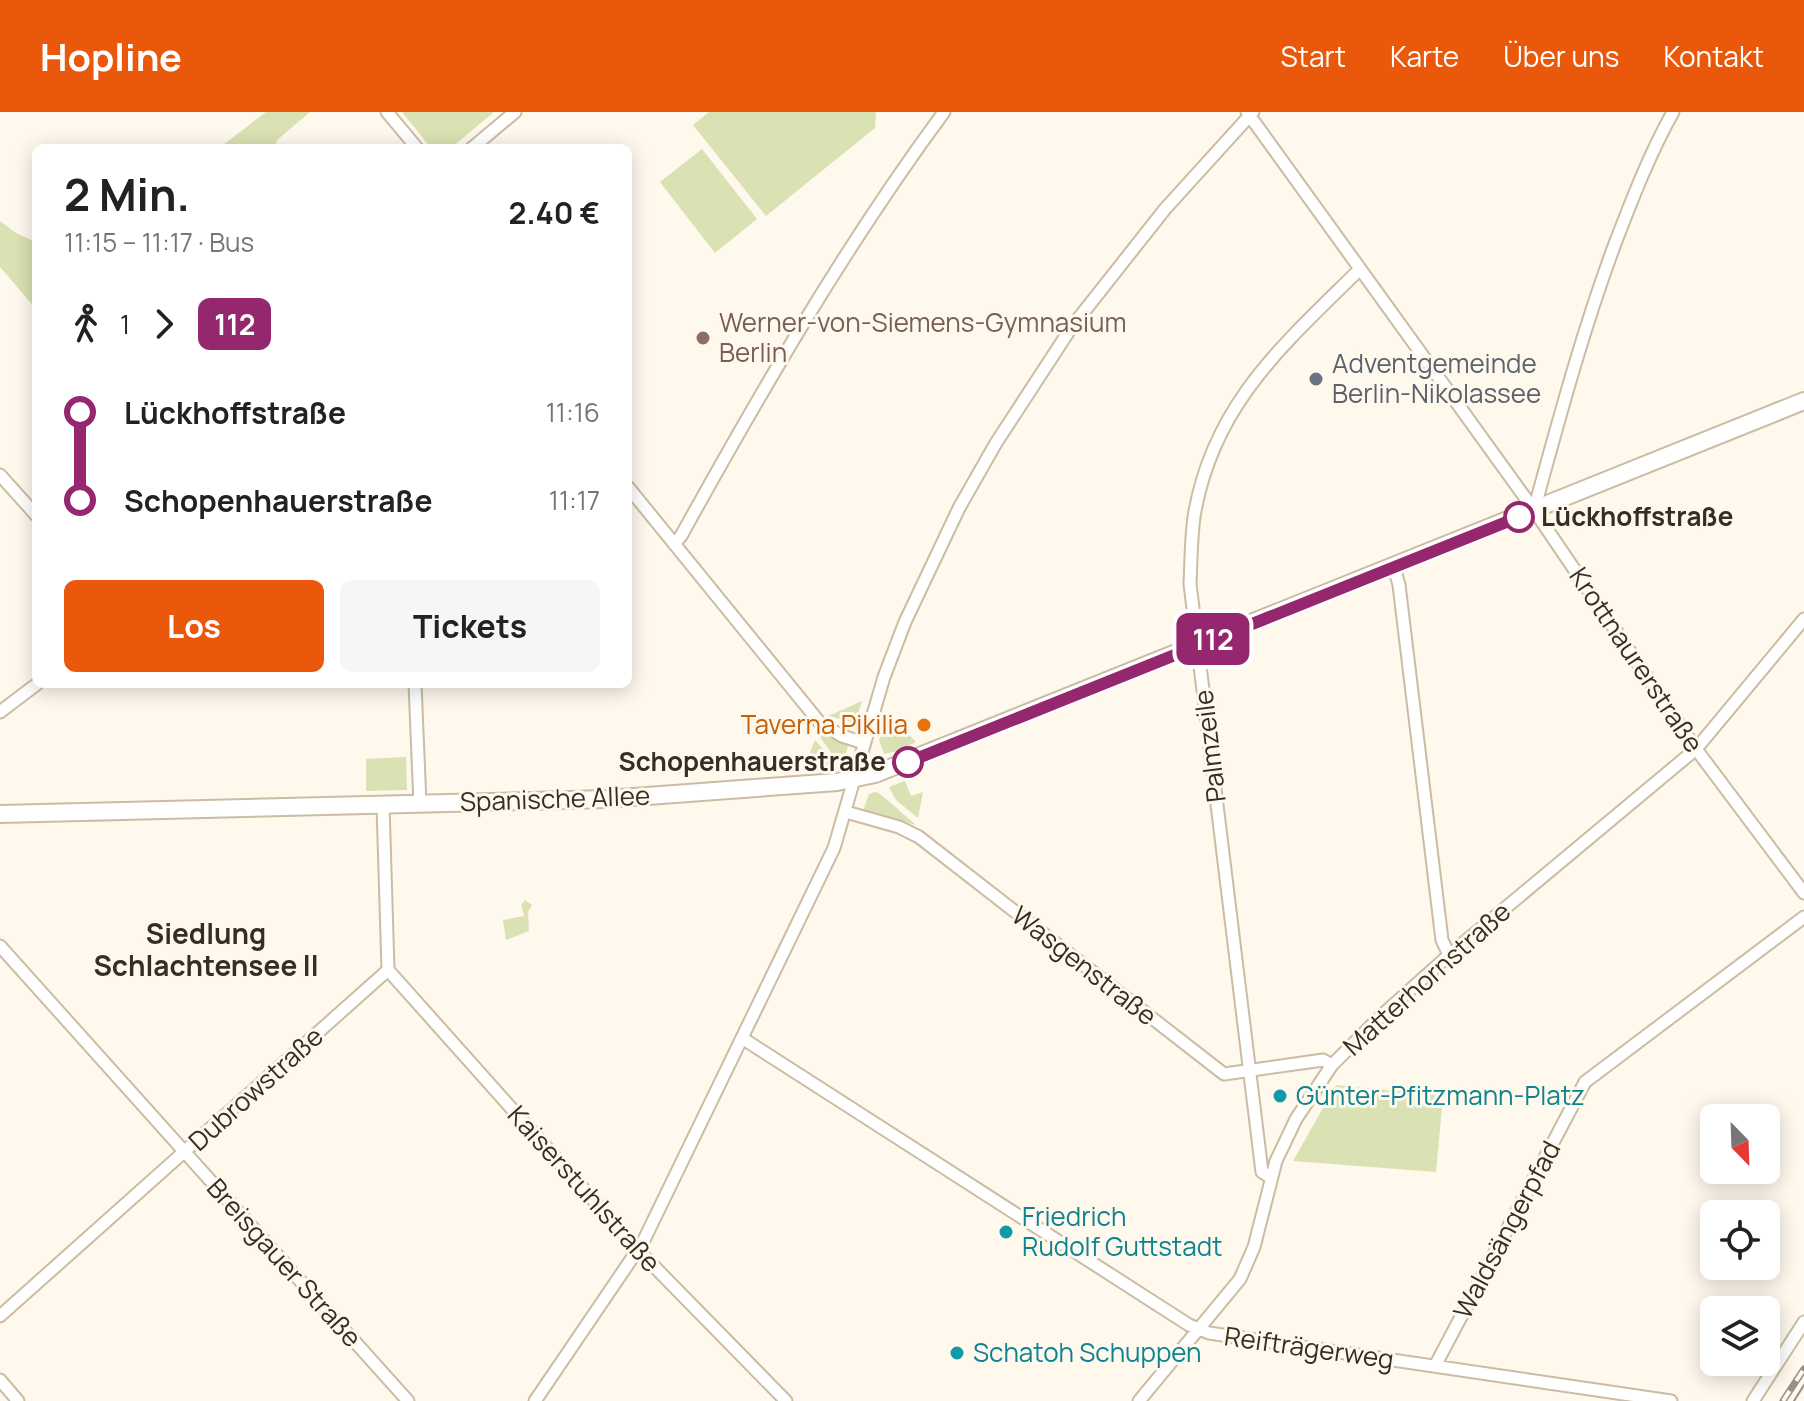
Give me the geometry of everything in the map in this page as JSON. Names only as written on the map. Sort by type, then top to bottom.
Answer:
[{"type":"main road","name":"Spanische Allee","points":[[0,814],[607,799],[794,786],[875,774],[1804,401]]},
{"type":"street","points":[[387,112],[414,144]]},
{"type":"street","points":[[477,144],[515,112]]},
{"type":"street","points":[[674,544],[758,396],[843,258],[944,112]]},
{"type":"street","points":[[1534,510],[1570,376],[1602,280],[1638,182],[1673,112]]},
{"type":"street","points":[[535,1401],[638,1250],[834,848],[884,677],[910,609],[959,508],[996,443],[1071,328],[1165,209],[1249,113]]},
{"type":"street","name":"Krottnaurerstraße","points":[[1249,113],[1534,510],[1696,749],[1804,893]]},
{"type":"street","name":"Palmzeile","points":[[1270,1177],[1262,1172],[1190,584],[1192,533],[1205,472],[1226,422],[1266,364],[1360,269]]},
{"type":"street","points":[[0,475],[32,511]]},
{"type":"street","points":[[632,492],[820,723],[842,736],[864,743]]},
{"type":"street","points":[[1394,567],[1399,585],[1442,940],[1449,955]]},
{"type":"street","name":"Matterhornstraße","points":[[1139,1401],[1240,1279],[1249,1262],[1270,1177],[1296,1119],[1332,1065],[1449,955],[1696,749],[1804,619]]},
{"type":"street","points":[[0,712],[32,688]]},
{"type":"street","points":[[415,688],[420,804]]},
{"type":"street","points":[[383,805],[388,970]]},
{"type":"street","name":"Wasgenstraße","points":[[846,812],[899,827],[919,837],[1224,1074],[1323,1060],[1332,1065]]},
{"type":"street","name":"Waldsängerpfad","points":[[1435,1366],[1585,1082],[1804,917]]},
{"type":"street","name":"Breisgauer Straße","points":[[0,946],[408,1401]]},
{"type":"street","name":"Dubrowstraße","points":[[0,1316],[388,970]]},
{"type":"street","name":"Kaiserstuhlstraße","points":[[388,970],[638,1250],[786,1401]]},
{"type":"street","name":"Reifträgerweg","points":[[742,1038],[1200,1330],[1671,1401]]},
{"type":"street","points":[[1753,1401],[1804,1322]]},
{"type":"street","points":[[0,1380],[18,1401]]},
{"type":"green space","points":[[266,112],[310,112],[276,144],[224,144]]},
{"type":"green space","points":[[402,112],[494,112],[456,144],[428,144]]},
{"type":"green space","points":[[709,112],[876,112],[875,128],[766,216],[693,125]]},
{"type":"green space","points":[[702,149],[757,219],[715,253],[660,182]]},
{"type":"green space","points":[[0,221],[32,240],[32,304],[0,267]]},
{"type":"green space","points":[[862,701],[855,723],[828,716]]},
{"type":"green space","points":[[889,714],[916,742],[884,754],[879,740]]},
{"type":"green space","points":[[822,735],[848,745],[845,759],[835,758],[820,737]]},
{"type":"green space","points":[[815,740],[833,760],[832,767],[803,769]]},
{"type":"green space","points":[[406,757],[407,790],[366,791],[366,759]]},
{"type":"green space","points":[[905,781],[911,796],[923,792],[918,818],[896,800],[889,787]]},
{"type":"green space","points":[[875,792],[916,825],[863,811],[869,794]]},
{"type":"green space","points":[[525,900],[532,905],[528,912],[529,931],[506,940],[503,920],[524,916],[521,905]]},
{"type":"green space","points":[[1336,1085],[1443,1096],[1436,1172],[1293,1161]]},
{"type":"tram line","points":[[1794,1401],[1804,1385]]},
{"type":"railway","points":[[1783,1401],[1804,1369]]},
{"type":"bus line","name":"112","points":[[908,762],[1519,517]]},
{"type":"place","name":"Werner-von-Siemens-Gymnasium Berlin","points":[[703,338]]},
{"type":"place","name":"Adventgemeinde Berlin-Nikolassee","points":[[1316,379]]},
{"type":"place","name":"Lückhoffstraße","points":[[1519,517]]},
{"type":"place","name":"Taverna Pikilia","points":[[924,725]]},
{"type":"place","name":"Schopenhauerstraße","points":[[908,762]]},
{"type":"place","name":"Günter-Pfitzmann-Platz","points":[[1280,1096]]},
{"type":"place","name":"Friedrich Rudolf Guttstadt","points":[[1006,1232]]},
{"type":"place","name":"Schatoh Schuppen","points":[[957,1353]]},
{"type":"district","name":"Siedlung Schlachtensee II","points":[[206,950]]}]
